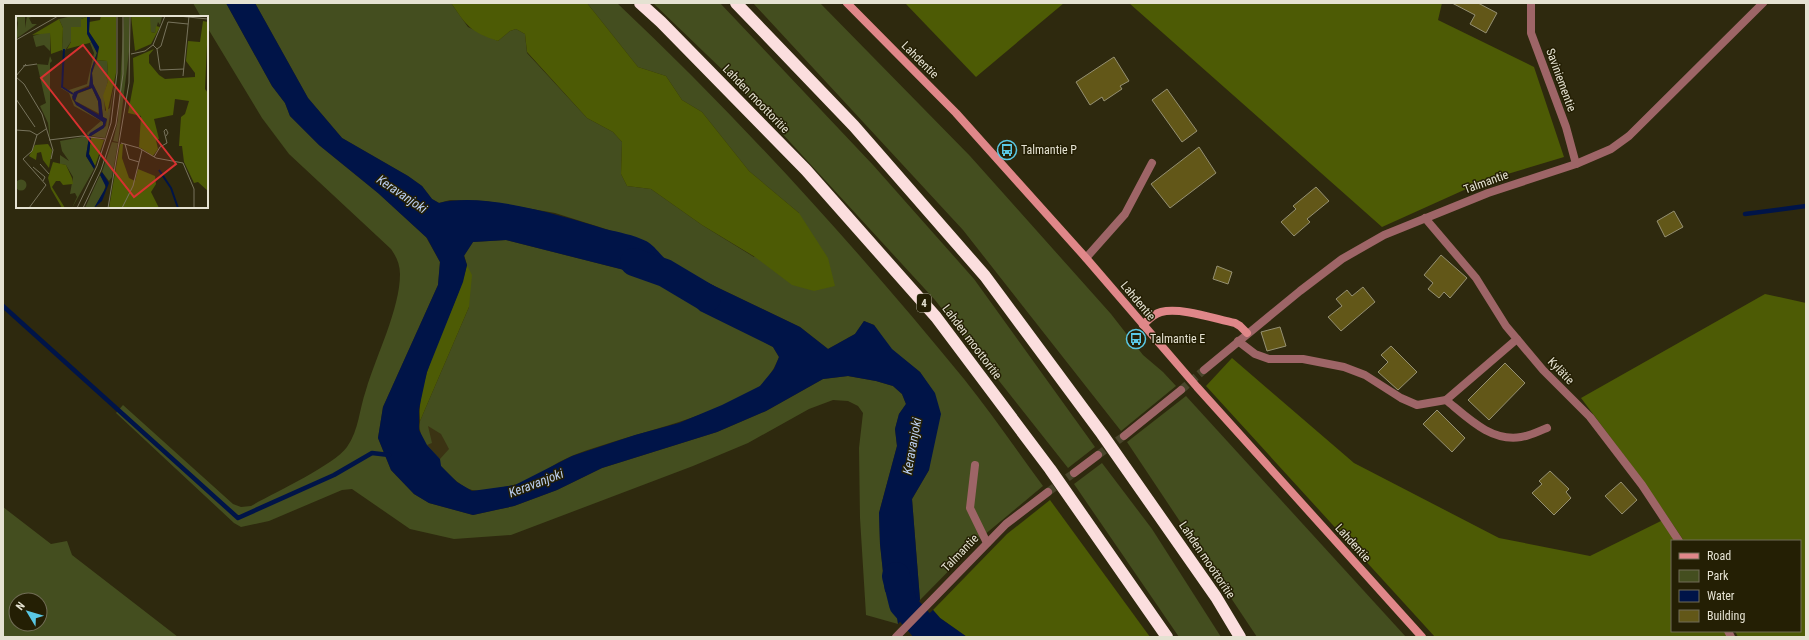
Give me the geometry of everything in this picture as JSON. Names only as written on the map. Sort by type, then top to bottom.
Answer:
[{"type":"highway","name":"Lahden moottoritie","points":[[640,3],[661,22],[806,170],[936,318],[1050,469],[1167,637]]},
{"type":"highway","name":"Lahden moottoritie","points":[[736,3],[854,126],[985,276],[1102,434],[1216,597],[1240,637]]},
{"type":"main road","name":"Lahdentie","points":[[846,3],[956,113],[1422,637]]},
{"type":"main road","points":[[1143,325],[1152,316],[1160,312],[1179,312],[1235,323],[1247,333]]},
{"type":"street","name":"Saviniementie","points":[[1530,3],[1531,33],[1566,127],[1576,164]]},
{"type":"street","name":"Talmantie","points":[[1204,370],[1247,333],[1342,259],[1384,235],[1488,193],[1576,164],[1611,149],[1629,136],[1763,3]]},
{"type":"street","points":[[1086,258],[1125,214],[1152,163]]},
{"type":"street","name":"Kylätie","points":[[1425,218],[1476,278],[1506,326],[1543,370],[1590,417],[1642,485],[1678,540]]},
{"type":"street","points":[[1238,341],[1254,354],[1269,359],[1303,359],[1344,367],[1365,375],[1401,398],[1417,405],[1446,400],[1517,339]]},
{"type":"street","points":[[1124,436],[1181,390]]},
{"type":"street","points":[[1446,400],[1483,429],[1499,436],[1521,437],[1547,428]]},
{"type":"street","points":[[1074,473],[1098,455]]},
{"type":"street","points":[[975,465],[970,508],[987,543]]},
{"type":"street","name":"Talmantie","points":[[896,637],[1006,524],[1048,492]]},
{"type":"green space","points":[[193,3],[226,3],[272,86],[285,103],[290,116],[319,145],[378,193],[426,237],[440,262],[438,285],[383,407],[378,438],[391,470],[414,494],[429,503],[473,515],[514,506],[557,490],[602,468],[717,432],[766,411],[823,379],[848,376],[876,381],[893,386],[902,394],[906,404],[899,414],[895,429],[897,446],[879,513],[880,544],[885,591],[895,601],[898,624],[866,615],[860,518],[859,448],[863,413],[858,406],[848,401],[833,400],[809,409],[748,443],[693,466],[511,535],[454,539],[410,529],[352,489],[342,490],[269,521],[241,527],[234,523],[116,413],[123,405],[233,504],[241,507],[251,506],[316,471],[340,454],[347,447],[354,434],[370,377],[392,317],[399,288],[400,270],[395,254],[391,249],[289,154],[262,118],[208,29],[208,16],[200,16]]},
{"type":"green space","points":[[255,3],[451,3],[468,27],[498,41],[510,31],[516,29],[525,34],[527,53],[587,118],[613,132],[622,142],[621,174],[627,186],[651,189],[702,225],[754,257],[799,213],[749,171],[702,112],[682,100],[666,76],[638,67],[587,3],[617,3],[663,47],[753,139],[882,281],[964,379],[1043,486],[983,536],[920,600],[912,499],[929,470],[934,393],[920,372],[891,349],[874,325],[864,321],[855,334],[828,349],[800,327],[704,281],[692,280],[666,262],[647,242],[555,213],[486,201],[450,200],[439,203],[432,199],[422,186],[408,176],[342,138],[308,98]]},
{"type":"green space","points":[[451,3],[587,3],[638,67],[666,76],[682,100],[702,112],[749,171],[799,213],[828,258],[835,286],[814,291],[792,285],[755,257],[702,225],[651,189],[627,186],[621,174],[622,142],[613,132],[587,118],[527,52],[525,34],[516,29],[510,31],[498,41],[489,38],[470,27]]},
{"type":"green space","points":[[653,3],[720,3],[873,165],[974,279],[1095,447],[1068,468],[935,300],[733,80]]},
{"type":"green space","points":[[753,3],[820,3],[970,156],[1111,314],[1143,355],[1163,372],[1176,386],[1121,431],[963,230]]},
{"type":"green space","points":[[905,3],[1064,3],[976,77]]},
{"type":"green space","points":[[1129,3],[1442,3],[1438,20],[1534,67],[1564,157],[1484,181],[1382,227]]},
{"type":"green space","points":[[506,240],[644,275],[683,293],[689,299],[773,347],[779,357],[768,377],[759,387],[715,409],[668,426],[597,447],[566,458],[522,483],[481,490],[472,490],[465,487],[449,474],[433,456],[422,438],[420,421],[469,307],[467,265],[464,255],[473,242]]},
{"type":"green space","points":[[467,265],[472,275],[469,307],[420,421],[420,402],[430,363],[462,283]]},
{"type":"green space","points":[[1765,294],[1806,303],[1806,637],[1738,637],[1736,632],[1801,632],[1801,540],[1683,540],[1644,482],[1581,398]]},
{"type":"green space","points":[[1232,358],[1354,463],[1499,538],[1590,556],[1665,519],[1676,540],[1671,540],[1671,632],[1726,632],[1729,637],[1435,637],[1206,386]]},
{"type":"green space","points":[[1186,396],[1406,637],[1257,637],[1127,442]]},
{"type":"green space","points":[[1102,463],[1152,529],[1221,637],[1179,637],[1074,484]]},
{"type":"green space","points":[[1050,500],[1150,637],[967,637],[940,618],[933,610],[1007,534]]},
{"type":"green space","points":[[3,507],[51,544],[67,541],[72,555],[178,637],[3,637]]},
{"type":"sand","points":[[428,426],[441,434],[449,449],[440,459],[427,445],[432,443]]},
{"type":"water","points":[[226,3],[255,3],[308,98],[342,138],[408,176],[422,186],[432,199],[439,203],[457,200],[478,200],[522,207],[567,217],[605,229],[631,235],[646,241],[675,267],[665,285],[644,275],[506,240],[473,242],[464,256],[467,265],[463,282],[427,372],[419,409],[419,430],[427,445],[440,459],[441,466],[457,482],[472,491],[515,485],[572,456],[635,435],[679,423],[722,405],[760,386],[774,369],[779,357],[773,347],[700,311],[683,293],[669,287],[680,271],[692,280],[704,281],[800,327],[828,349],[855,334],[864,321],[874,325],[892,349],[920,372],[935,393],[941,414],[929,470],[912,499],[920,600],[898,624],[895,601],[885,591],[880,544],[879,513],[897,446],[895,429],[899,414],[906,404],[902,394],[893,386],[876,381],[848,376],[823,379],[766,411],[717,432],[602,468],[557,490],[514,506],[473,515],[429,503],[414,494],[391,470],[378,438],[383,407],[438,285],[440,262],[427,238],[378,193],[319,145],[290,116],[285,103],[272,86]]},
{"type":"water","points":[[933,610],[940,618],[967,637],[914,637],[910,632]]},
{"type":"building","points":[[1452,3],[1478,3],[1497,13],[1486,33],[1470,24],[1475,15]]},
{"type":"building","points":[[1114,57],[1129,81],[1120,86],[1122,89],[1104,101],[1102,97],[1090,105],[1076,82]]},
{"type":"building","points":[[1167,89],[1197,131],[1182,142],[1152,100]]},
{"type":"building","points":[[1199,147],[1216,173],[1170,208],[1151,184]]},
{"type":"building","points":[[1316,187],[1329,201],[1307,219],[1310,222],[1294,236],[1281,222],[1296,209],[1293,206]]},
{"type":"building","points":[[1674,211],[1683,227],[1665,237],[1657,221]]},
{"type":"building","points":[[1441,255],[1467,278],[1450,298],[1444,292],[1439,298],[1428,289],[1433,283],[1424,275]]},
{"type":"building","points":[[1217,266],[1232,272],[1228,284],[1213,279]]},
{"type":"building","points":[[1363,287],[1375,302],[1341,331],[1328,317],[1342,306],[1336,299],[1347,290],[1352,296]]},
{"type":"building","points":[[1280,327],[1286,346],[1267,351],[1261,332]]},
{"type":"building","points":[[1391,346],[1417,372],[1398,390],[1378,372],[1388,362],[1381,355]]},
{"type":"building","points":[[1505,363],[1525,383],[1489,420],[1468,400]]},
{"type":"building","points":[[1437,410],[1465,438],[1452,452],[1423,424]]},
{"type":"building","points":[[1550,471],[1569,489],[1566,492],[1571,498],[1554,515],[1532,493],[1542,484],[1539,481]]},
{"type":"building","points":[[1621,482],[1637,500],[1622,514],[1605,496]]},
{"type":"waterway","points":[[1745,214],[1806,206]]},
{"type":"waterway","points":[[634,262],[665,273],[707,298]]},
{"type":"waterway","points":[[3,306],[238,518],[334,475],[372,453],[389,455]]},
{"type":"waterway","name":"Keravanjoki","points":[[896,576],[903,604],[932,637]]},
{"type":"tunnel","points":[[1181,390],[1204,370]]},
{"type":"tunnel","points":[[1098,455],[1124,436]]},
{"type":"tunnel","points":[[1048,492],[1074,473]]},
{"type":"place","name":"Talmantie P","points":[[1007,150]]},
{"type":"place","name":"Talmantie E","points":[[1136,339]]}]
